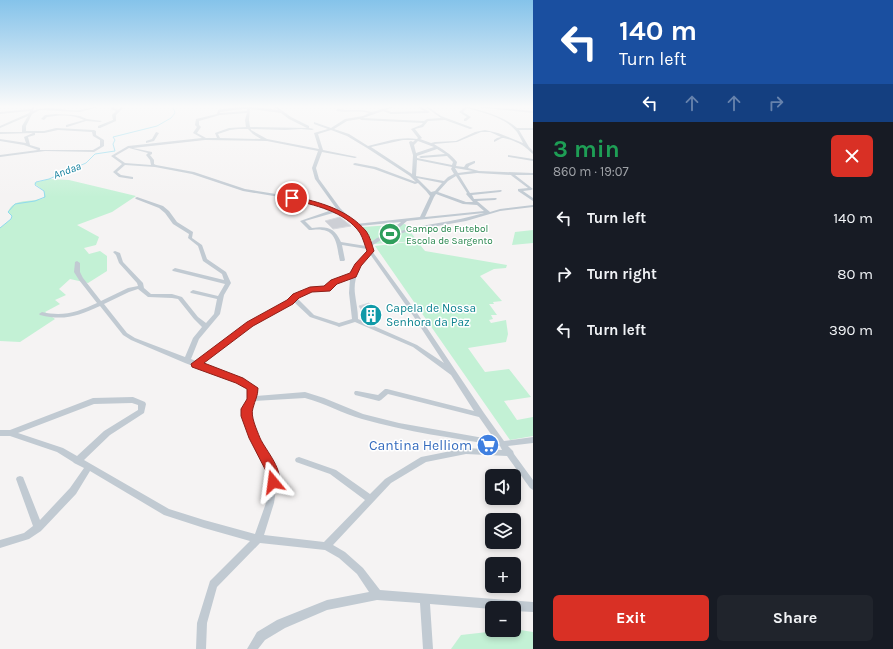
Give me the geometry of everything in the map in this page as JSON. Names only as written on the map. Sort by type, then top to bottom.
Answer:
[{"type":"street","points":[[28,136],[26,137],[29,146]]},
{"type":"street","points":[[27,141],[38,136]]},
{"type":"street","points":[[0,156],[45,150],[94,151],[102,146],[102,140],[96,136]]},
{"type":"street","points":[[145,145],[153,140],[155,136]]},
{"type":"street","points":[[201,136],[205,139]]},
{"type":"street","points":[[259,136],[266,140]]},
{"type":"street","points":[[317,136],[321,149],[314,168],[315,174],[332,202],[364,233],[369,248],[456,374],[481,415],[533,486]]},
{"type":"street","points":[[350,136],[412,176],[434,195],[465,203],[478,204]]},
{"type":"street","points":[[418,136],[418,140]]},
{"type":"street","points":[[368,147],[408,139],[433,143],[458,141],[467,136]]},
{"type":"street","points":[[494,141],[502,136]]},
{"type":"street","points":[[504,136],[526,146]]},
{"type":"street","points":[[520,136],[526,146],[533,153]]},
{"type":"street","points":[[344,215],[305,200],[251,191],[211,178],[155,166],[124,164],[113,156],[128,147],[205,139],[219,139],[266,140],[299,147],[321,149],[355,157]]},
{"type":"street","points":[[408,139],[412,144],[415,157],[412,176]]},
{"type":"street","points":[[0,140],[45,150]]},
{"type":"street","points":[[412,144],[418,140]]},
{"type":"street","points":[[433,143],[449,155],[455,162],[453,169],[468,194],[487,212]]},
{"type":"street","points":[[128,147],[151,153],[148,155],[152,160],[152,164],[155,166]]},
{"type":"street","points":[[415,157],[438,147]]},
{"type":"street","points":[[415,157],[449,155]]},
{"type":"street","points":[[509,156],[533,160]]},
{"type":"street","points":[[415,157],[480,172],[513,175],[533,174]]},
{"type":"street","points":[[466,168],[467,165],[474,162]]},
{"type":"street","points":[[124,164],[115,172],[122,176],[132,178]]},
{"type":"street","points":[[355,164],[399,175],[426,188]]},
{"type":"street","points":[[422,218],[434,195],[446,181],[458,176],[480,172]]},
{"type":"street","points":[[513,175],[532,189]]},
{"type":"street","points":[[412,176],[446,181]]},
{"type":"street","points":[[532,189],[519,190],[533,200]]},
{"type":"street","points":[[468,194],[500,191]]},
{"type":"street","points":[[137,198],[161,207],[168,212],[172,221],[191,233],[190,238],[200,245],[205,260],[224,273],[228,283],[220,298],[216,314],[196,338],[187,361]]},
{"type":"street","points":[[473,200],[495,199]]},
{"type":"street","points":[[356,225],[533,206]]},
{"type":"street","points":[[334,210],[302,221],[310,228],[329,230],[340,243],[342,260]]},
{"type":"street","points":[[387,236],[466,220],[487,212]]},
{"type":"street","points":[[355,320],[351,291],[357,265],[369,248],[387,236],[406,220]]},
{"type":"street","points":[[340,243],[369,248]]},
{"type":"street","points":[[115,252],[118,254],[121,262],[140,283],[141,287],[152,297],[172,296],[180,298],[196,318],[205,326]]},
{"type":"street","points":[[77,263],[76,267],[79,276],[98,303],[125,334],[133,339],[248,385],[254,391],[247,409],[247,416],[254,438],[272,471],[273,482],[270,503],[258,539],[213,584],[202,623],[202,649]]},
{"type":"street","points":[[175,270],[228,283]]},
{"type":"street","points":[[196,364],[250,324],[307,291],[327,289],[334,282],[354,275]]},
{"type":"street","points":[[42,314],[50,317],[61,317],[129,290],[141,287]]},
{"type":"street","points":[[193,292],[220,298]]},
{"type":"street","points":[[294,299],[305,308],[310,315],[332,323],[344,324],[355,320],[415,346],[456,374]]},
{"type":"street","points":[[356,393],[379,398],[387,391],[481,415]]},
{"type":"street","points":[[252,399],[305,395],[322,400],[361,416],[399,426],[503,444],[533,440]]},
{"type":"street","points":[[10,433],[93,401],[133,400],[142,404],[141,412],[107,433],[77,461]]},
{"type":"street","points":[[0,433],[10,433],[60,450],[88,468],[167,512],[258,539],[326,546],[342,555],[360,571],[376,595]]},
{"type":"street","points":[[326,546],[388,481],[424,459],[466,452],[510,453]]},
{"type":"street","points":[[299,460],[333,472],[370,499]]},
{"type":"street","points":[[0,544],[26,536],[38,528],[73,491],[88,468]]},
{"type":"street","points":[[524,472],[533,473]]},
{"type":"street","points":[[20,479],[38,528]]},
{"type":"street","points":[[252,649],[261,636],[281,624],[327,605],[376,595],[533,607]]},
{"type":"street","points":[[425,598],[428,649]]},
{"type":"green space","points":[[49,179],[69,180],[136,196],[112,212],[77,225],[99,237],[96,245],[84,248],[89,254],[100,251],[107,256],[107,271],[88,283],[70,279],[59,289],[66,295],[55,300],[60,304],[45,312],[55,319],[20,342],[0,341],[0,228],[11,219],[12,216],[8,212],[14,204],[44,198],[44,191],[34,183]]},
{"type":"green space","name":"Campo de Futebol Escola de Sargento","points":[[405,224],[417,241],[374,244],[363,227]]},
{"type":"green space","points":[[533,230],[533,243],[512,245],[515,232]]},
{"type":"green space","points":[[417,241],[425,251],[507,265],[506,268],[494,269],[480,276],[502,301],[489,304],[497,315],[491,315],[493,319],[489,320],[491,323],[506,320],[508,334],[506,342],[468,348],[485,372],[509,369],[531,397],[504,401],[517,420],[533,417],[533,436],[510,440],[375,246]]},
{"type":"green space","points":[[521,630],[533,632],[533,649],[451,649],[461,635],[485,632],[485,637],[521,637]]},
{"type":"building","points":[[340,217],[351,226],[333,229],[325,221]]},
{"type":"building","name":"Capela de Nossa Senhora da Paz","points":[[369,303],[380,320],[369,322],[359,306]]},
{"type":"waterway","name":"Andaa","points":[[0,228],[11,219],[12,216],[8,212],[15,204],[35,201],[45,197],[44,191],[35,185],[36,182],[49,179],[86,163],[95,154],[115,151],[113,144],[115,140],[113,137],[116,136]]},
{"type":"place","name":"Campo de Futebol Escola de Sargento","points":[[390,234]]},
{"type":"place","name":"Capela de Nossa Senhora da Paz","points":[[371,315]]},
{"type":"place","name":"Cantina Helliom","points":[[488,445]]},
{"type":"route","points":[[273,482],[272,471],[254,438],[246,413],[252,399],[254,391],[253,388],[240,381],[196,364],[250,324],[290,302],[302,292],[313,289],[327,289],[334,282],[354,275],[357,265],[370,251],[364,233],[344,215],[305,200],[292,198]]}]
